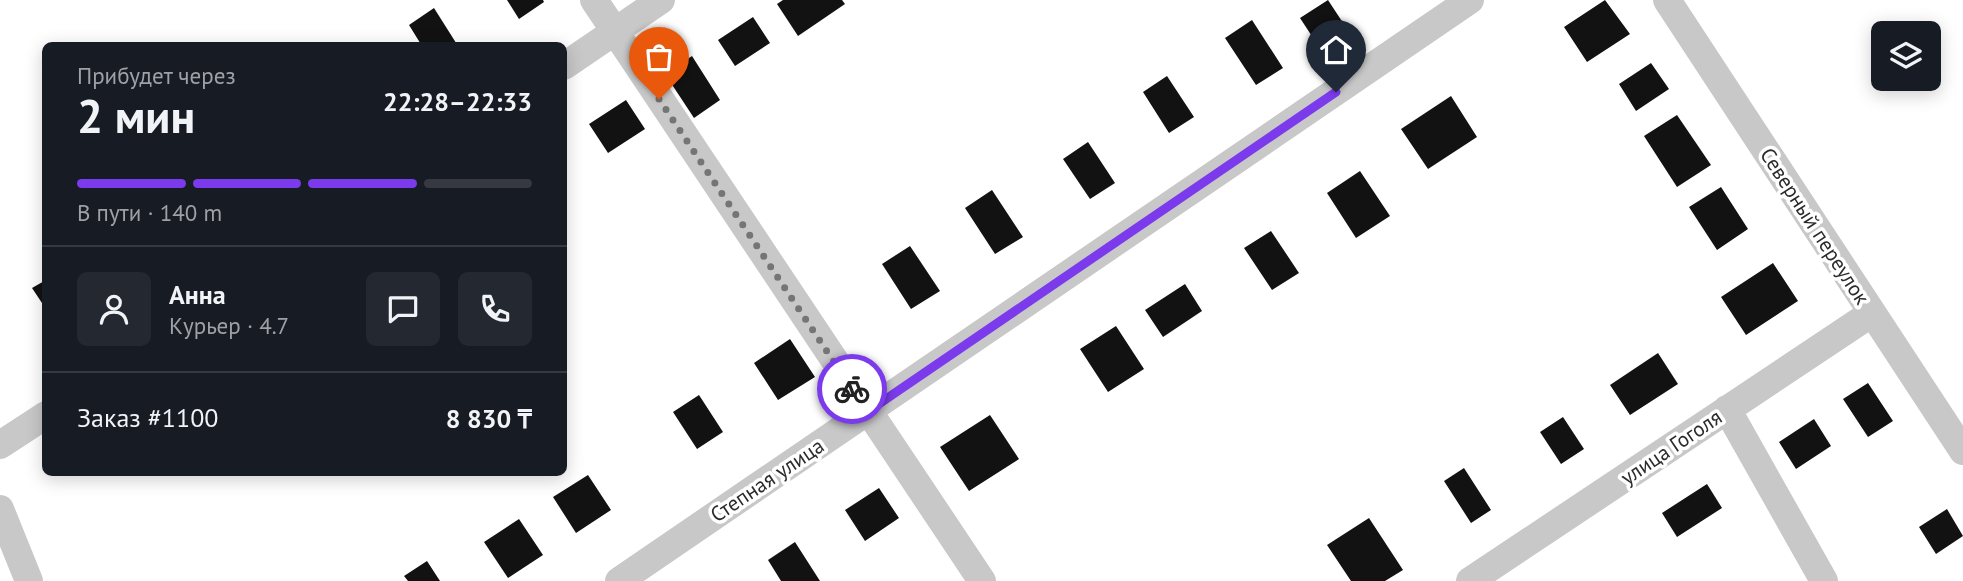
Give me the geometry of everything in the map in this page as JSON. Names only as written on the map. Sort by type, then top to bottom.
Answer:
[{"type":"street","points":[[594,0],[982,581]]},
{"type":"street","points":[[567,64],[661,0]]},
{"type":"street","name":"Степная улица","points":[[620,581],[1470,0]]},
{"type":"street","name":"Северный переулок","points":[[1667,0],[1963,452]]},
{"type":"street","name":"улица Гоголя","points":[[1470,581],[1872,313]]},
{"type":"street","points":[[1727,409],[1824,581]]},
{"type":"street","points":[[0,445],[42,418]]},
{"type":"street","points":[[0,509],[29,581]]},
{"type":"building","points":[[507,0],[543,0],[544,2],[519,19]]},
{"type":"building","points":[[783,0],[842,0],[845,4],[798,36],[777,4]]},
{"type":"building","points":[[1328,0],[1349,32],[1321,50],[1300,18]]},
{"type":"building","points":[[1605,0],[1630,34],[1587,62],[1564,27]]},
{"type":"building","points":[[434,8],[455,42],[420,42],[409,25]]},
{"type":"building","points":[[753,17],[770,43],[735,66],[718,40]]},
{"type":"building","points":[[1252,20],[1283,68],[1256,85],[1225,38]]},
{"type":"building","points":[[692,56],[720,100],[694,118],[665,74]]},
{"type":"building","points":[[1651,63],[1669,89],[1636,111],[1619,84]]},
{"type":"building","points":[[1167,76],[1194,117],[1169,133],[1143,92]]},
{"type":"building","points":[[1451,96],[1477,137],[1428,169],[1401,129]]},
{"type":"building","points":[[626,100],[645,129],[608,153],[589,124]]},
{"type":"building","points":[[1677,115],[1711,165],[1677,187],[1644,136]]},
{"type":"building","points":[[1088,142],[1115,183],[1090,199],[1063,159]]},
{"type":"building","points":[[1360,171],[1390,216],[1356,238],[1327,193]]},
{"type":"building","points":[[1721,187],[1748,229],[1717,250],[1689,207]]},
{"type":"building","points":[[992,190],[1023,237],[995,254],[965,208]]},
{"type":"building","points":[[1271,231],[1299,273],[1272,290],[1244,248]]},
{"type":"building","points":[[910,246],[940,291],[911,309],[882,264]]},
{"type":"building","points":[[1773,263],[1798,301],[1746,335],[1721,297]]},
{"type":"building","points":[[42,282],[42,303],[32,288]]},
{"type":"building","points":[[1185,284],[1202,311],[1163,337],[1145,310]]},
{"type":"building","points":[[1116,326],[1144,369],[1108,392],[1080,349]]},
{"type":"building","points":[[790,339],[815,377],[778,400],[754,363]]},
{"type":"building","points":[[1658,353],[1678,384],[1630,415],[1610,385]]},
{"type":"building","points":[[1868,383],[1893,421],[1868,437],[1843,399]]},
{"type":"building","points":[[699,395],[723,432],[697,449],[673,412]]},
{"type":"building","points":[[990,415],[1019,459],[969,491],[940,447]]},
{"type":"building","points":[[1563,417],[1584,449],[1561,464],[1540,432]]},
{"type":"building","points":[[1814,419],[1831,446],[1796,469],[1779,442]]},
{"type":"building","points":[[1464,468],[1491,510],[1471,523],[1444,481]]},
{"type":"building","points":[[588,475],[611,510],[576,533],[553,497]]},
{"type":"building","points":[[1707,484],[1722,508],[1677,537],[1662,513]]},
{"type":"building","points":[[879,488],[899,518],[865,541],[845,510]]},
{"type":"building","points":[[1947,509],[1963,536],[1936,554],[1919,527]]},
{"type":"building","points":[[1369,518],[1403,570],[1385,581],[1351,581],[1327,545]]},
{"type":"building","points":[[519,519],[543,555],[508,578],[484,542]]},
{"type":"building","points":[[795,542],[820,581],[781,581],[768,560]]},
{"type":"building","points":[[427,561],[440,581],[408,581],[404,576]]},
{"type":"way so far","points":[[659,99],[852,389]]},
{"type":"route","points":[[852,389],[867,412],[1336,92]]}]
